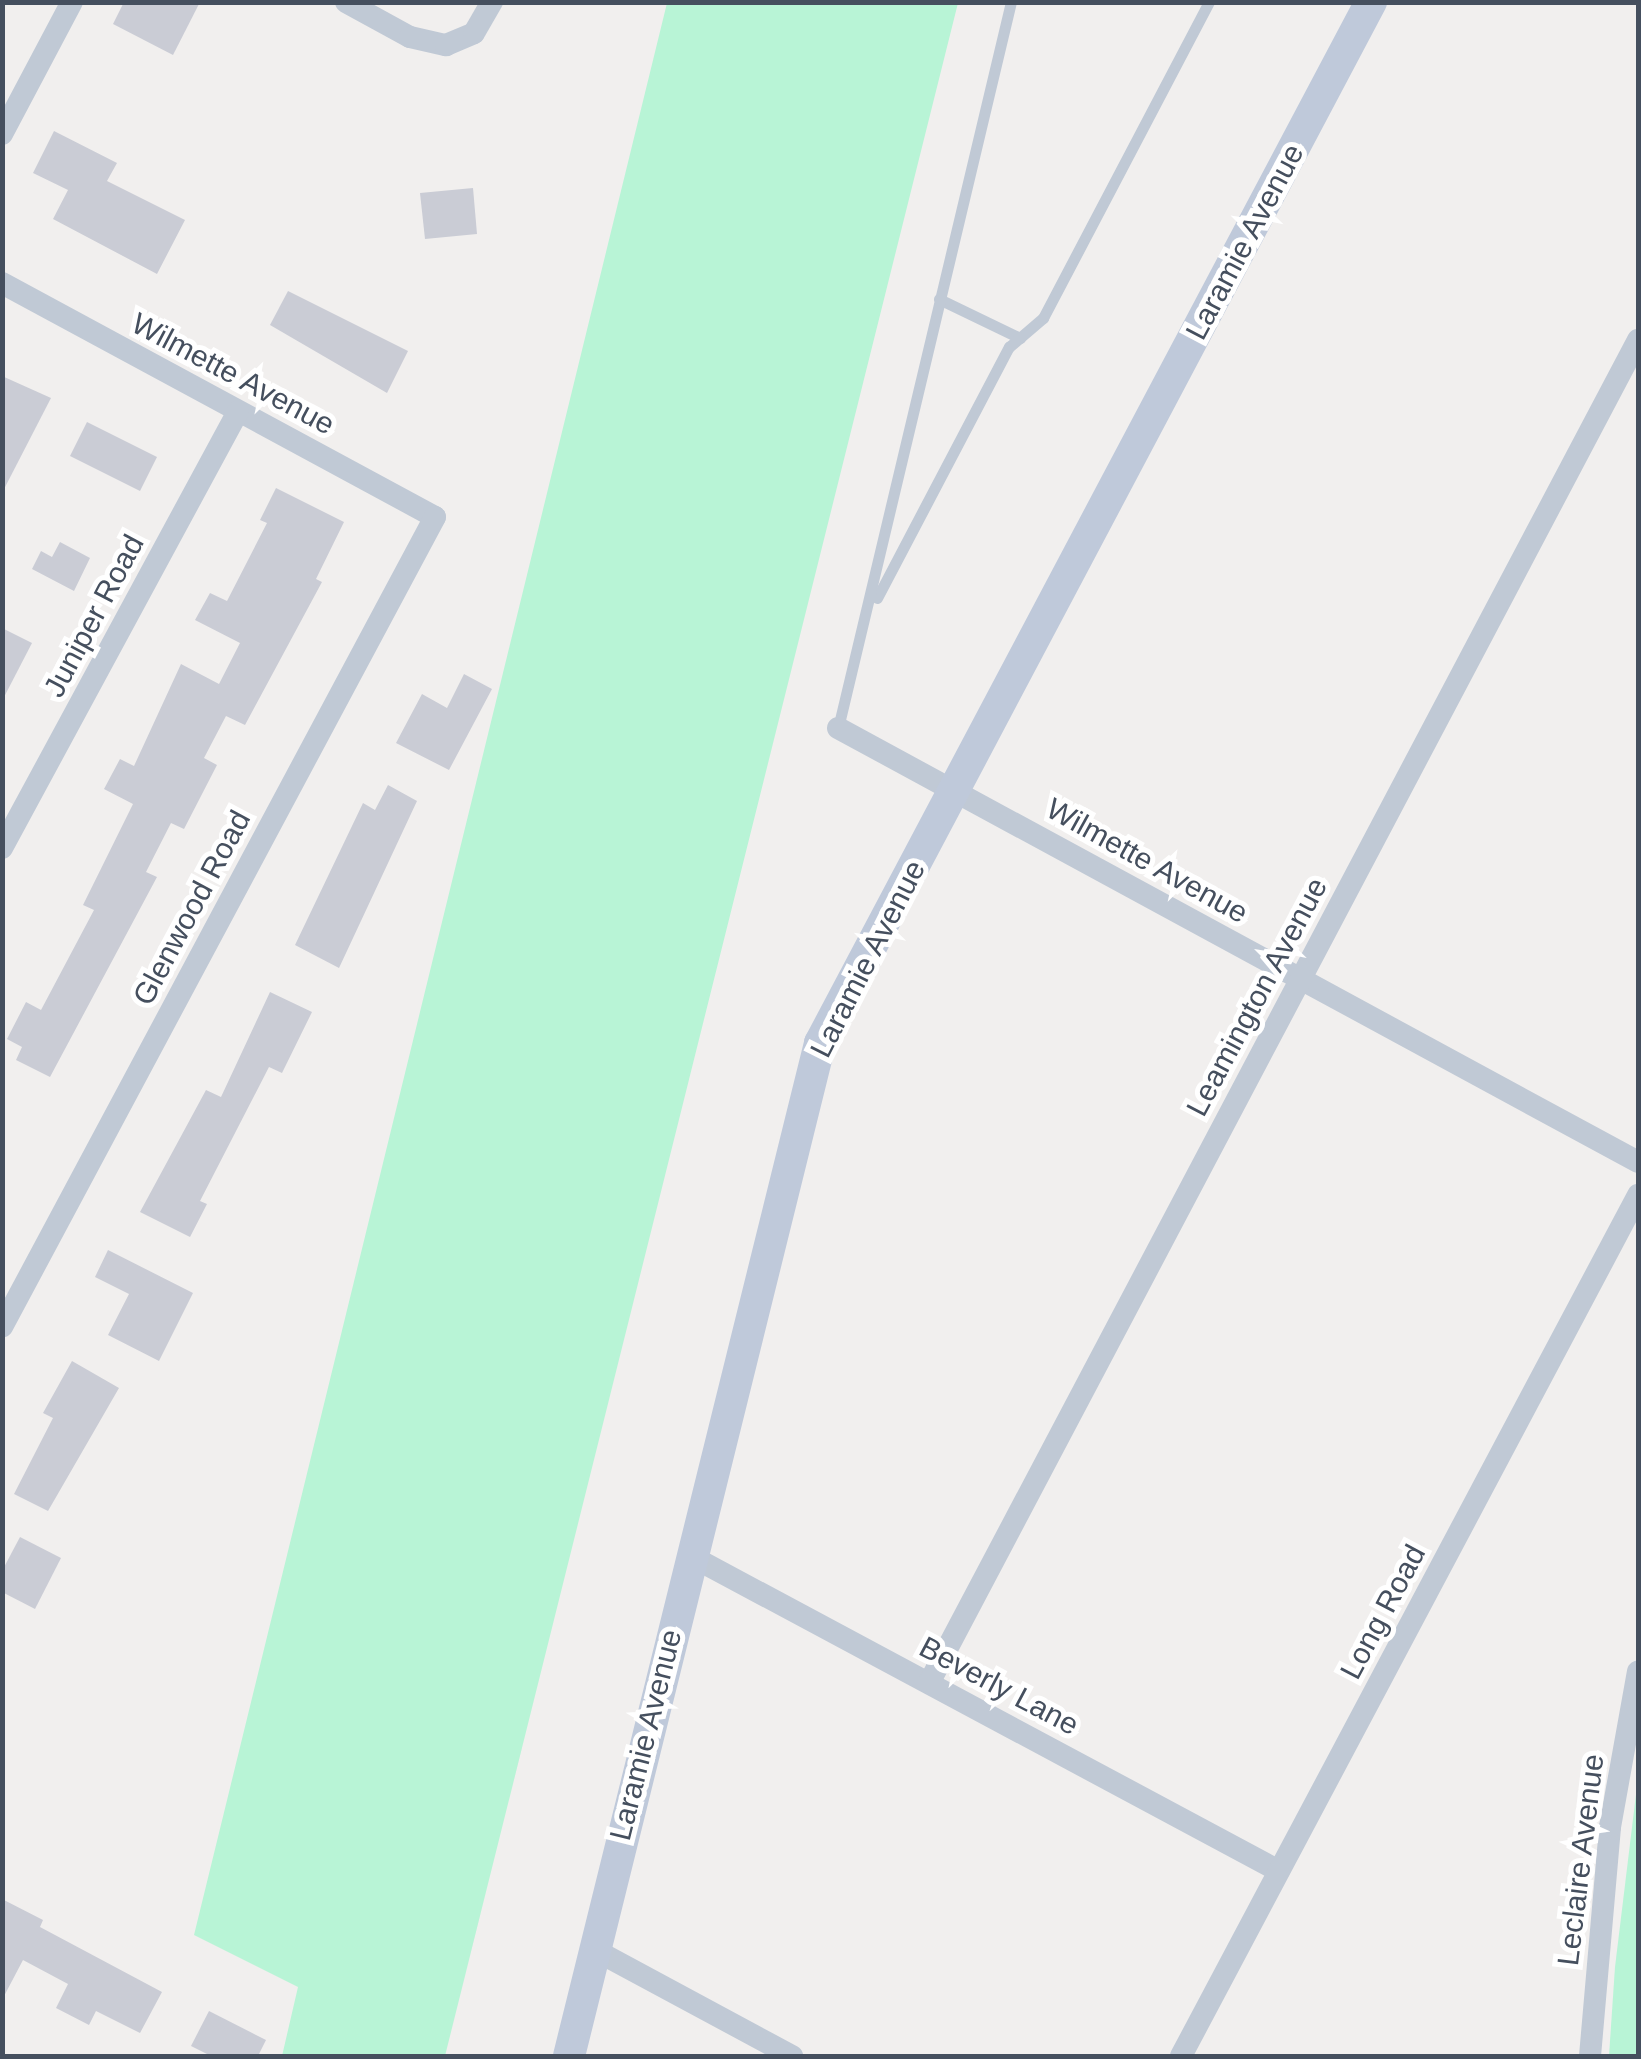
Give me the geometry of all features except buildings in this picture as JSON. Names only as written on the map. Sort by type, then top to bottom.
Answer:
[{"type":"street","points":[[2,134],[72,2]]},
{"type":"street","points":[[346,2],[410,37],[446,45],[474,33],[492,2]]},
{"type":"street","name":"Laramie Avenue","points":[[569,2056],[820,1043],[1371,2]]},
{"type":"street","name":"Wilmette Avenue","points":[[2,283],[435,518]]},
{"type":"street","name":"Leamington Avenue","points":[[929,1683],[1638,340]]},
{"type":"street","name":"Juniper Road","points":[[2,848],[238,412]]},
{"type":"street","name":"Glenwood Road","points":[[2,1326],[435,518]]},
{"type":"street","name":"Wilmette Avenue","points":[[838,728],[1638,1162]]},
{"type":"street","name":"Long Road","points":[[1180,2056],[1638,1195]]},
{"type":"street","name":"Beverly Lane","points":[[690,1556],[1279,1871]]},
{"type":"street","name":"Leclaire Avenue","points":[[1590,2056],[1610,1828],[1638,1671]]},
{"type":"street","points":[[595,1950],[792,2056]]},
{"type":"lane","points":[[838,728],[1011,2]]},
{"type":"lane","points":[[868,615],[1020,338],[1043,318],[1209,2]]},
{"type":"lane","points":[[939,299],[1020,338]]},
{"type":"green space","points":[[667,3],[958,3],[445,2056],[282,2056],[298,1987],[194,1935]]},
{"type":"green space","points":[[1638,1778],[1638,2056],[1609,2056],[1615,1967]]}]
